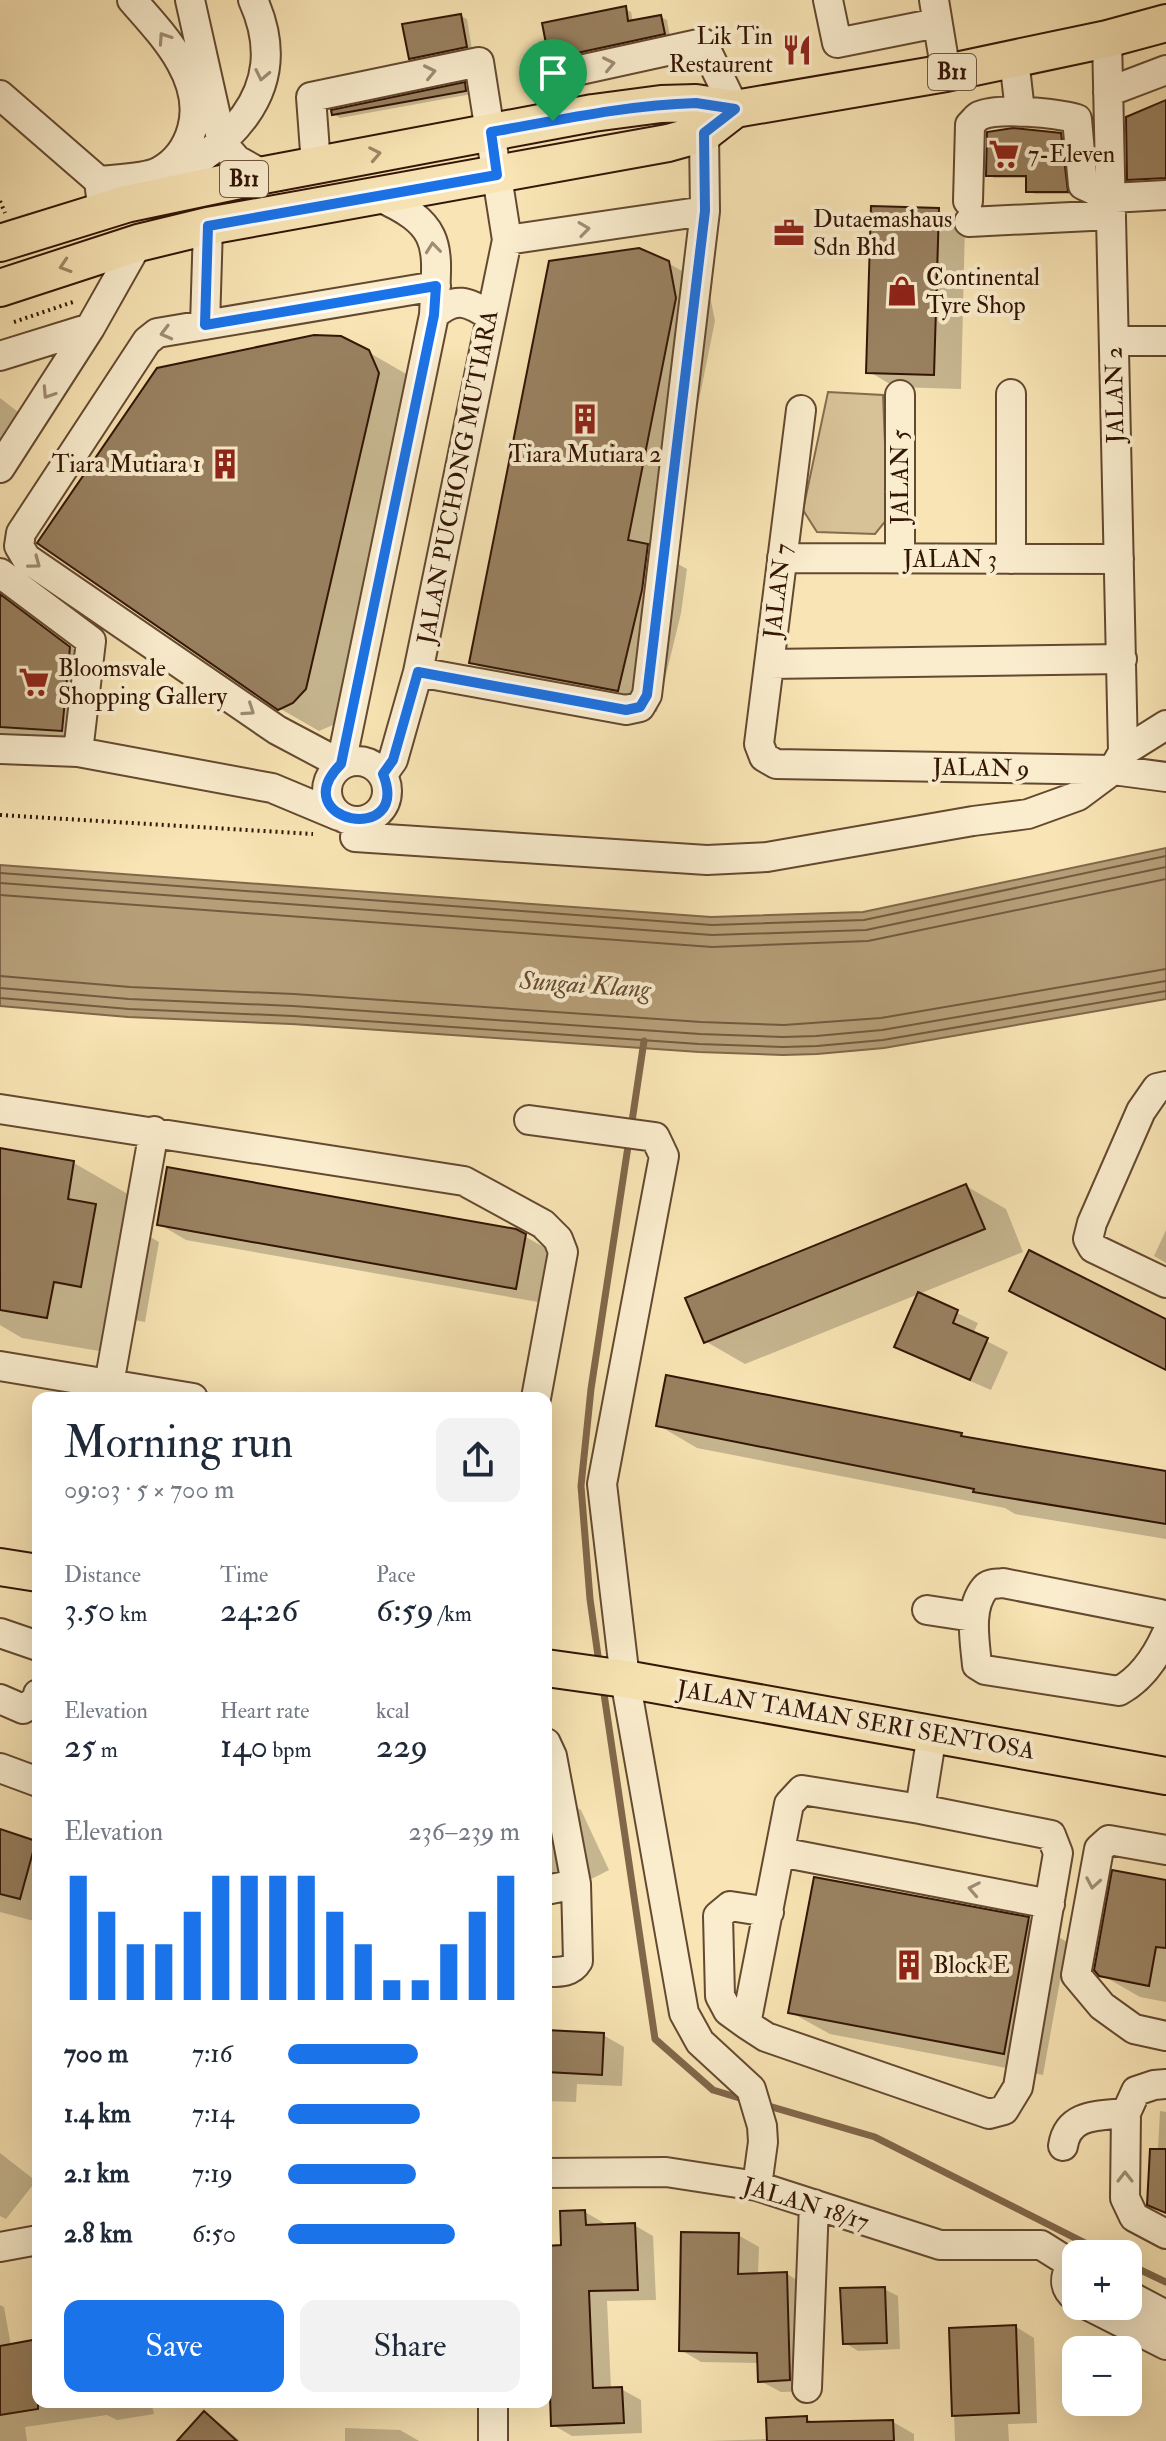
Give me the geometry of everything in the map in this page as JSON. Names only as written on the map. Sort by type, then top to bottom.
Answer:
[{"type":"main road","name":"B11","points":[[0,243],[110,199],[264,175],[661,104],[696,103],[735,109],[946,73],[1107,39],[1166,23]]},
{"type":"main road","name":"B11","points":[[0,288],[138,243],[208,226],[668,143],[704,133],[735,109]]},
{"type":"main road","points":[[0,1567],[32,1572]]},
{"type":"main road","name":"JALAN TAMAN SERI SENTOSA","points":[[558,1670],[625,1679],[1166,1776]]},
{"type":"street","points":[[132,0],[196,71],[222,143],[237,160],[264,175]]},
{"type":"street","points":[[110,199],[158,173],[186,149],[197,113],[190,0]]},
{"type":"street","points":[[110,199],[192,167],[222,143],[250,110],[262,81],[265,30],[253,0]]},
{"type":"street","points":[[828,0],[837,43],[936,11],[946,73]]},
{"type":"street","name":"JALAN 2","points":[[1107,39],[1122,659],[1118,761]]},
{"type":"street","points":[[553,121],[548,77],[703,43],[735,109]]},
{"type":"street","points":[[1014,59],[1020,111]]},
{"type":"street","name":"JALAN PUCHONG MUTIARA","points":[[316,165],[311,97],[479,62],[507,240],[418,672],[393,760],[383,774]]},
{"type":"street","points":[[1108,92],[1166,70]]},
{"type":"street","points":[[0,95],[110,199]]},
{"type":"street","points":[[1111,207],[1083,185],[1077,119],[1061,114],[1020,111],[979,116],[970,125],[968,212],[1111,207],[1166,195]]},
{"type":"street","points":[[418,672],[626,710],[640,707],[647,695],[705,211],[704,133]]},
{"type":"street","points":[[347,826],[331,807],[327,784],[336,769],[434,315],[436,286],[432,235],[421,221],[400,206],[377,196]]},
{"type":"street","points":[[507,240],[705,211]]},
{"type":"street","points":[[205,325],[208,226]]},
{"type":"street","points":[[0,468],[90,328],[138,243]]},
{"type":"street","points":[[336,769],[26,558],[19,546],[21,533],[147,341],[157,333],[436,286]]},
{"type":"street","points":[[434,315],[444,306],[457,301],[477,307],[490,316]]},
{"type":"street","points":[[0,356],[90,328]]},
{"type":"street","points":[[1114,341],[1166,341]]},
{"type":"street","points":[[1011,394],[1011,559]]},
{"type":"street","name":"JALAN 5","points":[[900,395],[900,559]]},
{"type":"street","name":"JALAN 7","points":[[776,764],[764,757],[759,744],[801,410]]},
{"type":"street","name":"JALAN 3","points":[[782,558],[1119,559]]},
{"type":"street","points":[[0,573],[91,641],[78,752]]},
{"type":"street","points":[[769,664],[1122,659]]},
{"type":"street","points":[[0,749],[78,752],[272,788],[347,826],[707,860],[767,857],[1028,814],[1078,796],[1166,725]]},
{"type":"street","points":[[272,788],[336,769],[352,760],[364,761],[383,774],[388,786],[387,798],[382,809],[373,817],[350,821],[347,826]]},
{"type":"street","name":"JALAN 9","points":[[776,764],[1118,761],[1166,777]]},
{"type":"street","points":[[1166,1086],[1157,1088],[1141,1111],[1092,1223],[1088,1239],[1093,1248],[1166,1283]]},
{"type":"street","points":[[0,1109],[464,1181],[543,1224],[558,1239],[563,1252],[537,1392]]},
{"type":"street","points":[[529,1120],[655,1137],[664,1156],[602,1484],[625,1679],[684,2013],[700,2042],[751,2089],[762,2126],[763,2142],[757,2186]]},
{"type":"street","points":[[109,1384],[154,1131]]},
{"type":"street","points":[[0,1366],[157,1392]]},
{"type":"street","points":[[1166,1619],[1160,1614],[1003,1583],[988,1585],[984,1589],[973,1617],[977,1665],[985,1670],[1119,1691],[1133,1684],[1158,1652],[1166,1635]]},
{"type":"street","points":[[927,1610],[973,1617]]},
{"type":"street","points":[[0,1633],[32,1644]]},
{"type":"street","points":[[0,1699],[23,1709],[32,1703]]},
{"type":"street","points":[[920,1809],[932,1734]]},
{"type":"street","points":[[552,1756],[576,1884],[578,1961],[575,1967],[552,1972]]},
{"type":"street","points":[[0,1768],[32,1780]]},
{"type":"street","points":[[746,2024],[769,1912],[789,1804],[802,1790],[1051,1835],[1058,1853],[1018,2087],[1004,2110],[989,2114],[766,2037],[746,2024],[728,2011],[720,1996],[718,1916],[730,1906],[769,1912]]},
{"type":"street","points":[[1166,1850],[1109,1840],[1099,1849],[1076,1975],[1102,2006],[1134,2029],[1166,2036]]},
{"type":"street","points":[[780,1852],[1050,1904]]},
{"type":"street","points":[[552,1889],[576,1884]]},
{"type":"street","points":[[1166,2084],[1136,2091],[1126,2113],[1125,2198],[1134,2217],[1166,2234]]},
{"type":"street","points":[[1063,2146],[1067,2131],[1078,2120],[1126,2113]]},
{"type":"street","name":"JALAN 18/17","points":[[552,2173],[666,2172],[757,2186],[940,2245],[959,2247],[1027,2243],[1041,2245],[1062,2258]]},
{"type":"street","points":[[807,2388],[814,2204]]},
{"type":"street","points":[[0,2247],[32,2241]]},
{"type":"street","points":[[1142,2302],[1166,2315]]},
{"type":"street","points":[[1117,2320],[1166,2345]]},
{"type":"street","points":[[493,2408],[493,2441]]},
{"type":"path","points":[[13,322],[80,300]]},
{"type":"path","points":[[0,815],[347,826]]},
{"type":"shaded area","points":[[828,392],[883,395],[888,518],[875,534],[817,532],[803,510]]},
{"type":"water","name":"Sungai Klang","points":[[1166,848],[1166,999],[884,1048],[783,1055],[699,1052],[292,1024],[128,1017],[0,1006],[0,865],[711,917],[863,912]]},
{"type":"building","points":[[626,6],[628,21],[661,15],[665,34],[549,59],[542,23]]},
{"type":"building","points":[[461,14],[467,47],[409,59],[402,24]]},
{"type":"building","points":[[465,82],[466,91],[332,115],[331,110]]},
{"type":"building","points":[[1166,100],[1166,178],[1127,180],[1126,117]]},
{"type":"building","points":[[1013,128],[1061,133],[1068,192],[1026,192],[1026,176],[986,176],[987,132]]},
{"type":"building","name":"Continental Tyre Shop","points":[[871,206],[939,208],[934,375],[866,373]]},
{"type":"building","name":"Tiara Mutiara 2","points":[[639,248],[669,261],[676,298],[628,540],[648,544],[642,590],[618,691],[469,663],[549,261]]},
{"type":"building","name":"Tiara Mutiara 1","points":[[314,335],[341,336],[369,350],[379,373],[306,689],[293,703],[278,710],[37,543],[157,368]]},
{"type":"building","name":"Bloomsvale Shopping Gallery","points":[[0,594],[70,647],[62,731],[0,727]]},
{"type":"building","points":[[0,1148],[74,1161],[68,1199],[96,1204],[81,1287],[54,1282],[47,1318],[0,1310]]},
{"type":"building","points":[[167,1167],[516,1229],[526,1234],[516,1289],[157,1225]]},
{"type":"building","points":[[966,1184],[985,1229],[704,1343],[685,1298]]},
{"type":"building","points":[[1029,1250],[1166,1319],[1166,1370],[1009,1291]]},
{"type":"building","points":[[918,1292],[958,1310],[953,1323],[988,1338],[970,1380],[894,1347]]},
{"type":"building","points":[[666,1375],[962,1433],[961,1436],[1166,1471],[1166,1524],[973,1492],[974,1489],[656,1426]]},
{"type":"building","points":[[0,1829],[32,1840],[32,1856],[20,1899],[0,1894]]},
{"type":"building","points":[[1112,1870],[1166,1880],[1166,1948],[1156,1947],[1149,1986],[1099,1976],[1094,1970]]},
{"type":"building","name":"Block E","points":[[814,1877],[1029,1917],[1004,2054],[788,2013]]},
{"type":"building","points":[[552,2030],[604,2033],[602,2075],[552,2072]]},
{"type":"building","points":[[1150,2149],[1166,2149],[1166,2213],[1147,2205]]},
{"type":"building","points":[[585,2210],[586,2225],[635,2223],[638,2290],[589,2291],[593,2388],[622,2387],[624,2423],[551,2426],[552,2246],[561,2245],[560,2211]]},
{"type":"building","points":[[681,2232],[739,2233],[738,2274],[787,2272],[790,2380],[758,2382],[757,2353],[679,2351]]},
{"type":"building","points":[[885,2287],[887,2343],[843,2344],[840,2288]]},
{"type":"building","points":[[1016,2325],[1019,2413],[952,2416],[949,2328]]},
{"type":"building","points":[[32,2340],[32,2408],[38,2409],[0,2415],[0,2346]]},
{"type":"building","points":[[204,2411],[237,2441],[177,2441]]},
{"type":"building","points":[[807,2416],[807,2422],[893,2420],[894,2441],[767,2441],[766,2418]]},
{"type":"waterway","points":[[631,1128],[644,1041]]},
{"type":"waterway","points":[[599,1663],[590,1599],[581,1486],[591,1389],[629,1140]]},
{"type":"waterway","points":[[603,1687],[655,2039],[713,2090],[746,2100]]},
{"type":"waterway","points":[[762,2104],[875,2137],[1079,2240]]},
{"type":"waterway","points":[[1142,2271],[1166,2282]]},
{"type":"place","name":"Lik Tin Restaurent","points":[[797,50]]},
{"type":"place","name":"7-Eleven","points":[[1004,154]]},
{"type":"place","name":"Dutaemashaus Sdn Bhd","points":[[789,233]]},
{"type":"place","name":"Continental Tyre Shop","points":[[902,291]]},
{"type":"place","name":"Tiara Mutiara 2","points":[[585,419]]},
{"type":"place","name":"Tiara Mutiara 1","points":[[225,464]]},
{"type":"place","name":"Bloomsvale Shopping Gallery","points":[[34,682]]},
{"type":"place","name":"Block E","points":[[909,1965]]},
{"type":"route","points":[[696,103],[735,109],[704,133],[705,211],[647,695],[640,707],[626,710],[418,672],[393,760],[383,774],[388,786],[382,809],[373,817],[350,821],[339,816],[331,807],[327,784],[341,764],[434,315],[436,286],[205,325],[208,226],[497,175],[491,132],[553,121],[661,104],[696,103]]}]
